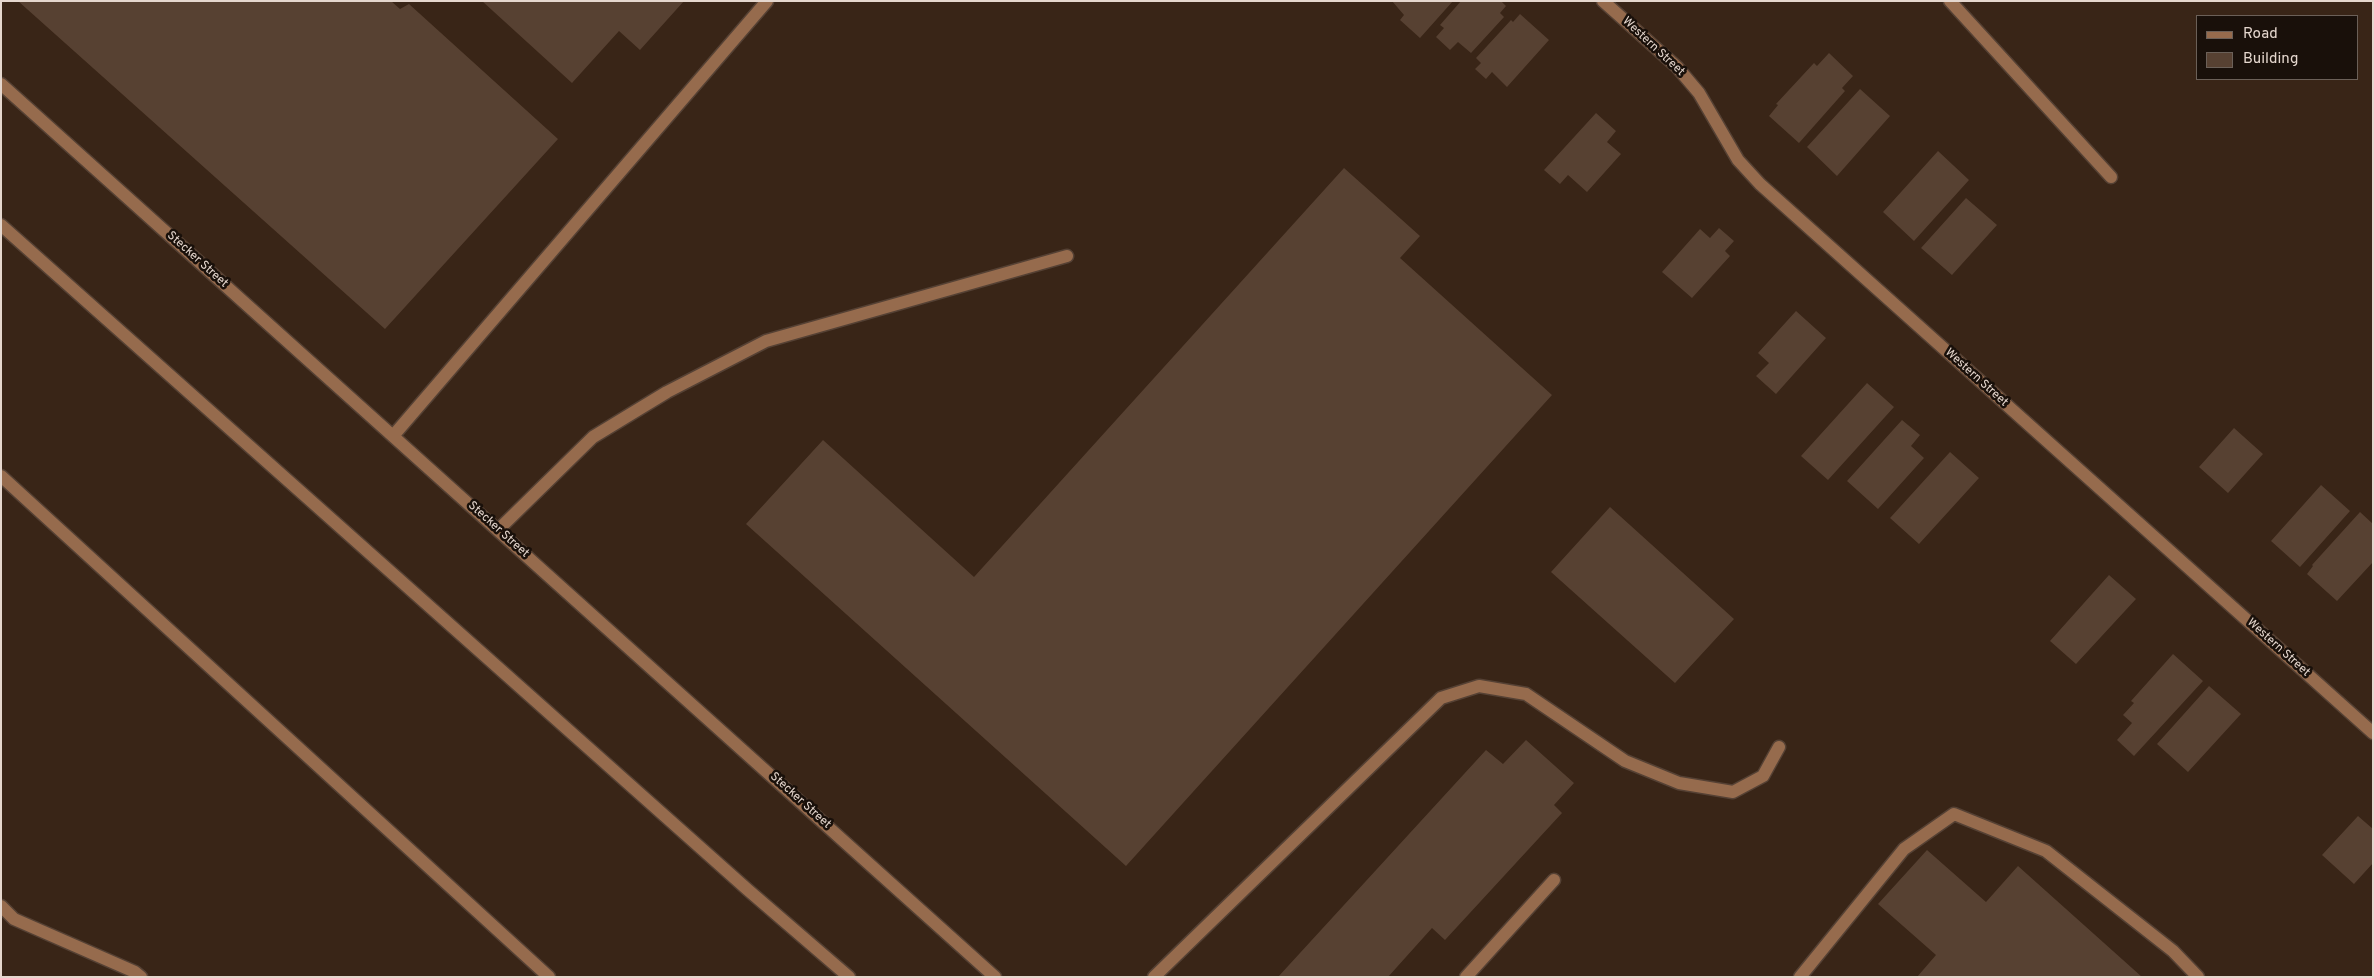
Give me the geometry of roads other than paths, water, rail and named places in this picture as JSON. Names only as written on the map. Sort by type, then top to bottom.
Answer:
[{"type":"street","points":[[393,436],[767,1]]},
{"type":"street","name":"Western Street","points":[[1604,1],[1677,67],[1699,93],[1738,160],[1760,184],[2373,733]]},
{"type":"street","points":[[1950,1],[2111,177]]},
{"type":"street","name":"Stecker Street","points":[[1,84],[995,977]]},
{"type":"street","points":[[1,225],[740,883],[849,977]]},
{"type":"street","points":[[498,530],[592,437],[667,392],[766,341],[1067,256]]},
{"type":"street","points":[[1,476],[549,977]]},
{"type":"street","points":[[1154,977],[1441,698],[1479,686],[1526,694],[1577,726],[1625,761],[1679,783],[1733,792],[1763,776],[1779,747]]},
{"type":"street","points":[[1800,977],[1904,849],[1954,814],[2046,851],[2173,951],[2198,977]]},
{"type":"street","points":[[1466,977],[1554,880]]},
{"type":"street","points":[[1,906],[14,919],[135,972],[141,977]]}]
